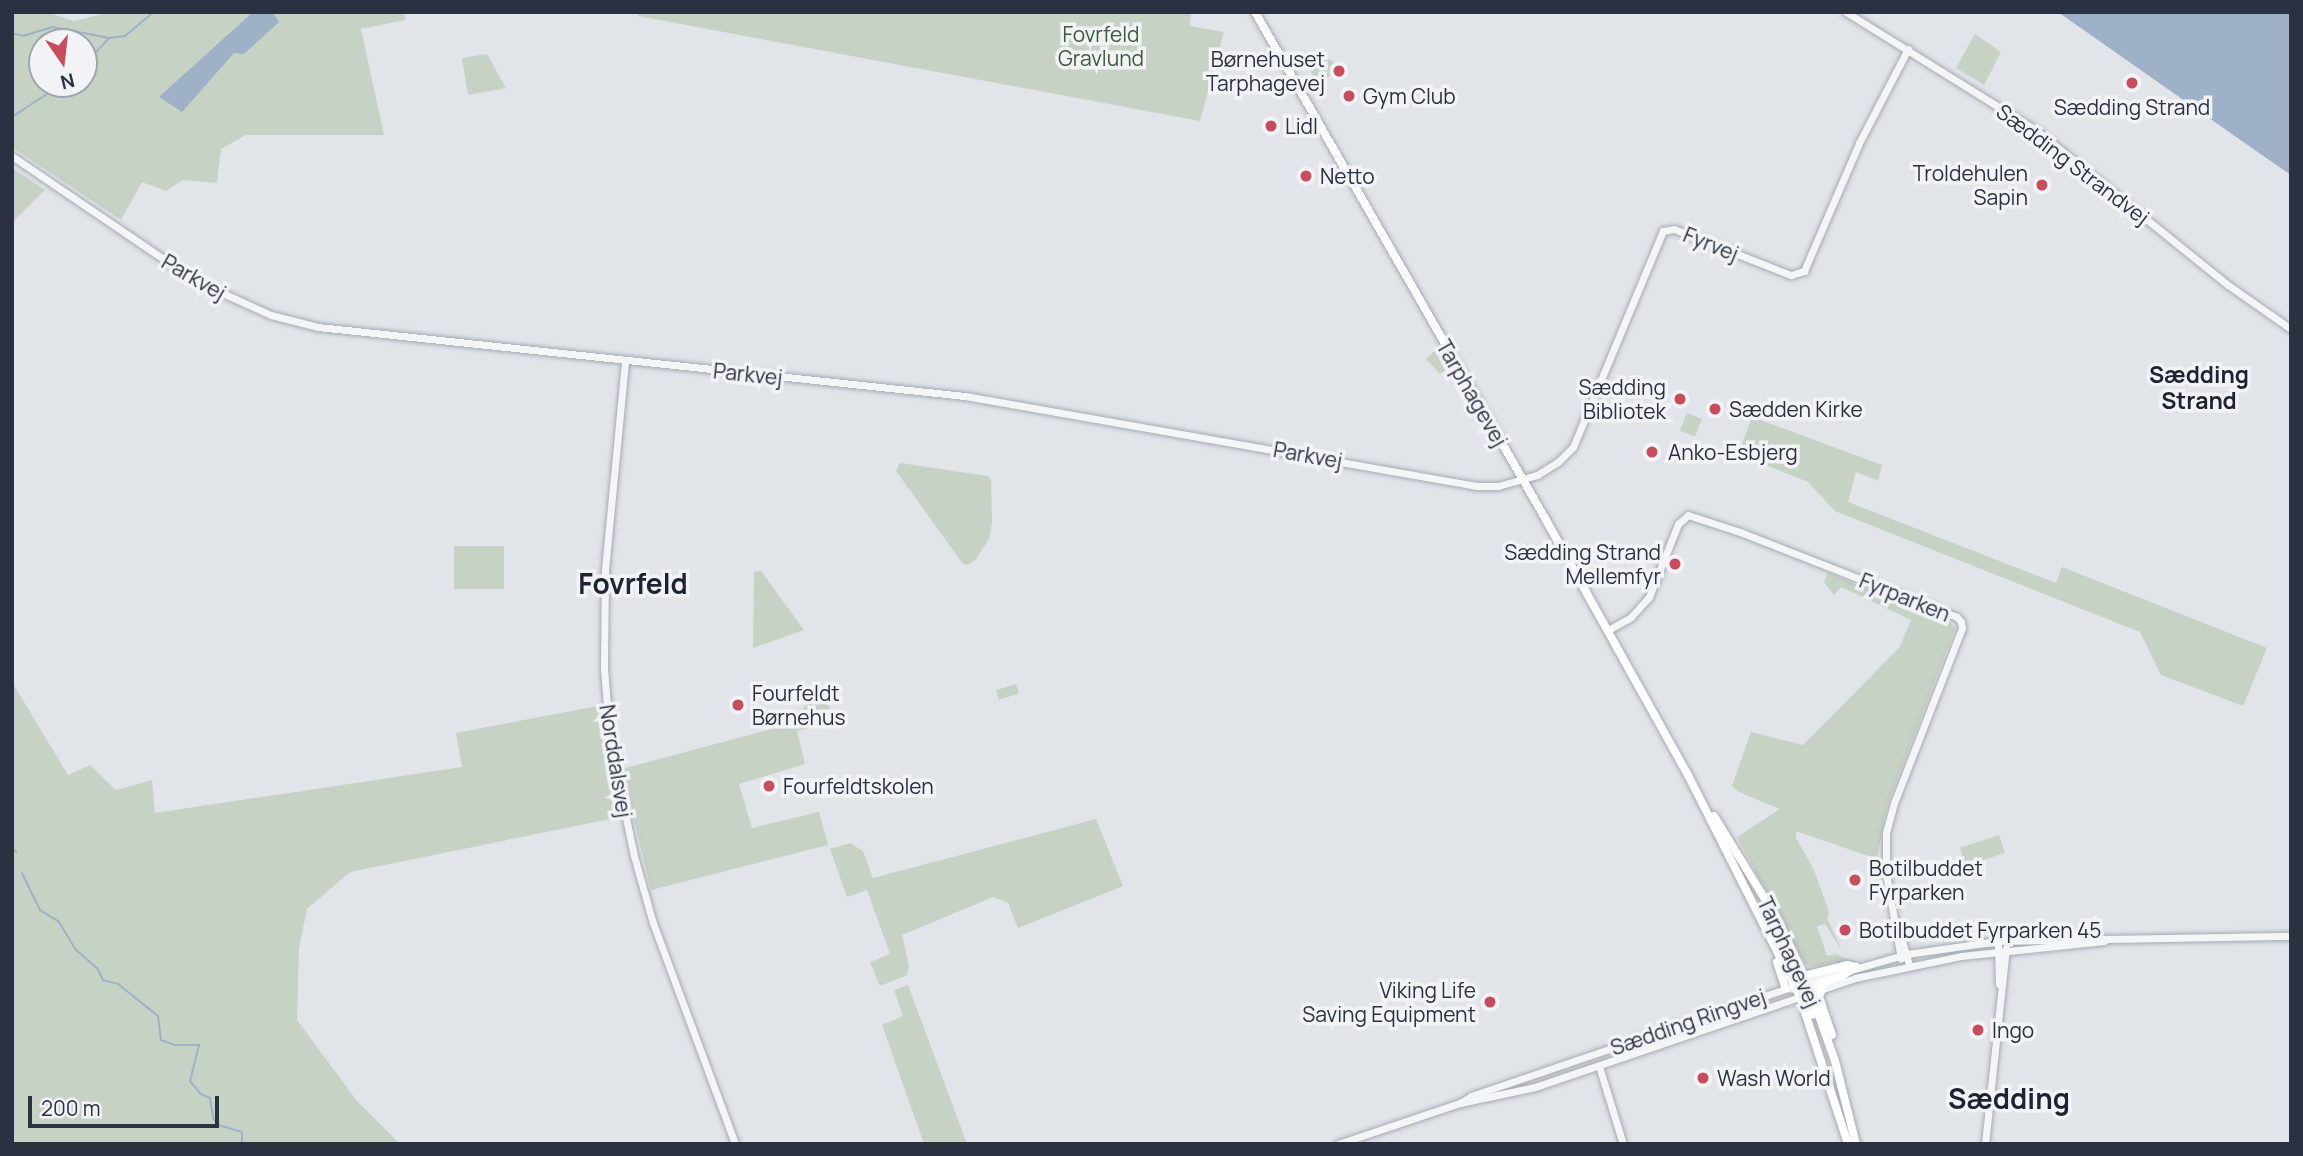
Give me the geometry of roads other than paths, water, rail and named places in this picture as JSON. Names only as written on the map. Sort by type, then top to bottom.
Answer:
[{"type":"main road","name":"Tarphagevej","points":[[1255,12],[1608,630],[1688,775],[1763,923]]},
{"type":"main road","name":"Tarphagevej","points":[[1688,775],[1776,917],[1802,988],[1848,1144]]},
{"type":"main road","points":[[1763,923],[1802,988]]},
{"type":"main road","points":[[1763,923],[1775,935],[1802,988]]},
{"type":"main road","points":[[1802,988],[1847,965],[1856,967]]},
{"type":"main road","name":"Tarphagevej","points":[[1802,988],[1836,1064],[1856,1144]]},
{"type":"main road","points":[[1822,989],[1819,997],[1838,1056],[1836,1064]]},
{"type":"street","name":"Sædding Strandvej","points":[[1846,12],[2037,131],[2228,285],[2291,329]]},
{"type":"street","name":"Fyrvej","points":[[1523,480],[1558,462],[1573,447],[1664,231],[1674,229],[1791,275],[1804,271],[1859,144],[1908,49]]},
{"type":"street","name":"Parkvej","points":[[12,156],[184,274],[271,315],[318,327],[625,362],[965,396],[1477,486],[1498,486],[1523,480]]},
{"type":"street","name":"Norddalsvej","points":[[625,362],[605,570],[604,668],[610,742],[628,830],[653,923],[735,1144]]},
{"type":"street","name":"Fyrparken","points":[[1608,630],[1631,617],[1649,597],[1678,524],[1688,515],[1708,520],[1957,617],[1962,628],[1894,803],[1886,833],[1886,873],[1906,965]]},
{"type":"street","name":"Sædding Ringvej","points":[[1856,967],[1955,944],[2002,940],[2291,936]]},
{"type":"street","name":"Sædding Ringvej","points":[[1460,1103],[1471,1096],[1802,988],[1822,989],[1906,965],[2002,951],[2073,947],[2129,937]]},
{"type":"street","points":[[1985,1144],[2000,991],[2002,940]]},
{"type":"street","name":"Sædding Ringvej","points":[[1338,1144],[1460,1103],[1535,1087],[1599,1066],[1802,988]]},
{"type":"street","points":[[1599,1066],[1623,1144]]},
{"type":"water","points":[[253,12],[272,12],[279,22],[244,54],[234,53],[182,112],[159,97]]},
{"type":"water","points":[[2058,12],[2291,12],[2291,175],[2259,153]]},
{"type":"waterway","points":[[98,50],[109,38],[125,36],[154,12]]},
{"type":"waterway","points":[[12,33],[23,36],[52,27],[109,38]]},
{"type":"waterway","points":[[12,117],[41,98]]},
{"type":"waterway","points":[[12,848],[16,852]]},
{"type":"waterway","points":[[22,873],[40,910],[59,922],[75,949],[97,968],[103,980],[118,984],[158,1016],[161,1040],[175,1045],[199,1045],[190,1081],[201,1094],[210,1098],[213,1118],[218,1125],[242,1132],[242,1144]]},
{"type":"place","name":"Børnehuset Tarphagevej","points":[[1339,71]]},
{"type":"place","name":"Sædding Strand","points":[[2132,83]]},
{"type":"place","name":"Gym Club","points":[[1349,96]]},
{"type":"place","name":"Lidl","points":[[1271,126]]},
{"type":"place","name":"Netto","points":[[1306,176]]},
{"type":"place","name":"Troldehulen Sapin","points":[[2042,185]]},
{"type":"place","name":"Sædding Bibliotek","points":[[1680,399]]},
{"type":"place","name":"Sædden Kirke","points":[[1715,409]]},
{"type":"place","name":"Anko-Esbjerg","points":[[1652,452]]},
{"type":"place","name":"Sædding Strand Mellemfyr","points":[[1675,564]]},
{"type":"place","name":"Fourfeldt Børnehus","points":[[738,705]]},
{"type":"place","name":"Fourfeldtskolen","points":[[769,786]]},
{"type":"place","name":"Botilbuddet Fyrparken","points":[[1855,880]]},
{"type":"place","name":"Botilbuddet Fyrparken 45","points":[[1845,930]]},
{"type":"place","name":"Viking Life Saving Equipment","points":[[1490,1002]]},
{"type":"place","name":"Ingo","points":[[1978,1030]]},
{"type":"place","name":"Wash World","points":[[1703,1078]]},
{"type":"district","name":"Sædding Strand","points":[[2199,387]]},
{"type":"district","name":"Fovrfeld","points":[[633,583]]},
{"type":"district","name":"Sædding","points":[[2009,1098]]},
{"type":"park label","name":"Fovrfeld Gravlund","points":[[1101,46]]}]
